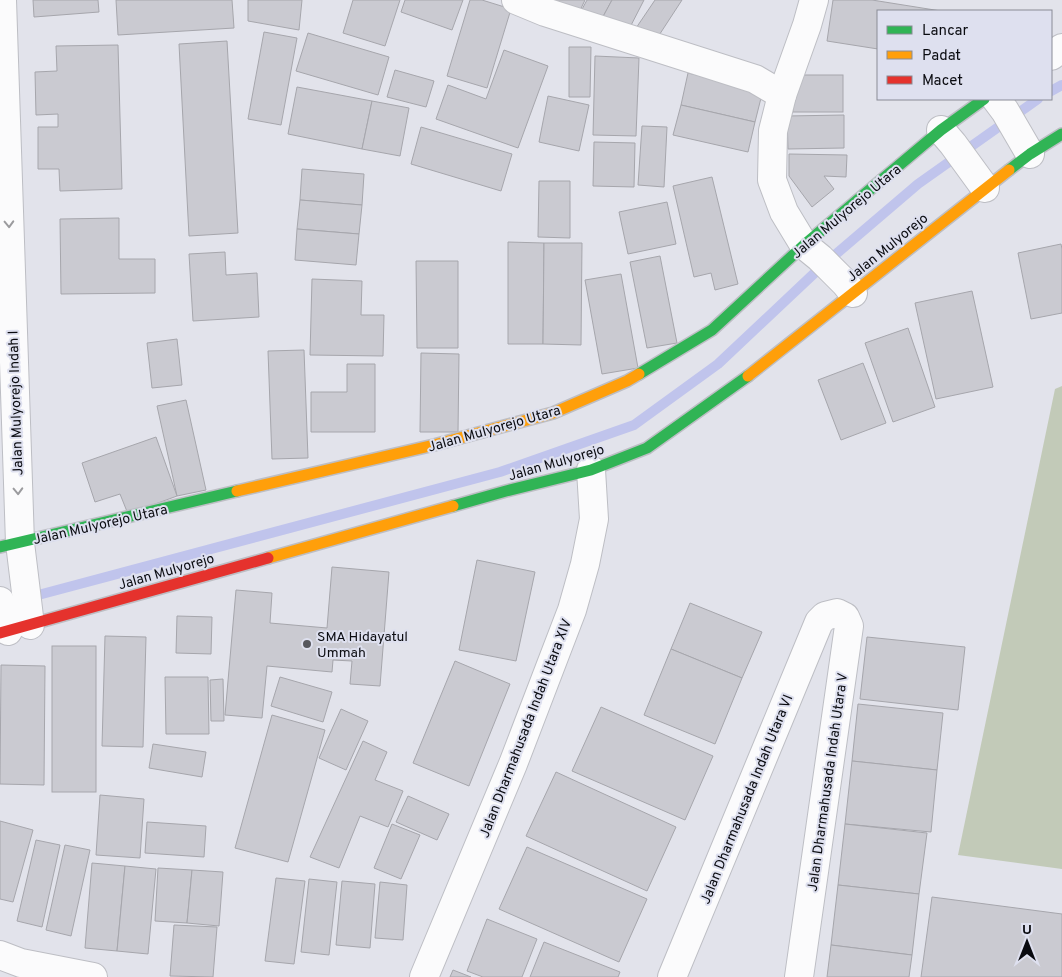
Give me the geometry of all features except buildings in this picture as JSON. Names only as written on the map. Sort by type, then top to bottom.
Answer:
[{"type":"main road","name":"Jalan Mulyorejo Utara","points":[[13,550],[424,448],[553,413],[627,382],[712,330],[812,252],[947,137],[995,103]]},
{"type":"main road","name":"Jalan Mulyorejo","points":[[11,618],[592,470],[647,448],[743,380],[849,288],[980,181],[1026,147],[1062,134]]},
{"type":"street","points":[[516,0],[545,12],[755,79],[782,95]]},
{"type":"street","points":[[814,0],[782,95],[773,131],[772,180],[784,212],[812,252],[849,288]]},
{"type":"street","name":"Jalan Mulyorejo Indah I","points":[[2,17],[13,550],[11,618]]},
{"type":"street","points":[[995,103],[1026,147]]},
{"type":"street","points":[[947,137],[980,181]]},
{"type":"street","name":"Jalan Dharmahusada Indah Utara XIV","points":[[424,977],[513,764],[572,610],[585,564],[594,519],[592,470]]},
{"type":"street","name":"Jalan Dharmahusada Indah Utara V","points":[[799,977],[849,626],[845,617],[837,613],[825,616],[819,622]]},
{"type":"street","name":"Jalan Dharmahusada Indah Utara VI","points":[[672,977],[819,622]]},
{"type":"street","points":[[13,965],[93,977]]},
{"type":"green space","points":[[1062,386],[1062,869],[958,855],[1055,389]]},
{"type":"waterway","points":[[1052,90],[1062,85]]},
{"type":"waterway","points":[[27,598],[500,472],[634,425],[718,364],[822,266],[918,184],[1037,100]]},
{"type":"traffic: fast","points":[[639,374],[712,330],[804,245],[941,130],[983,100]]},
{"type":"traffic: fast","points":[[1009,170],[1062,134]]},
{"type":"traffic: fast","points":[[453,506],[591,470],[647,448],[748,376]]},
{"type":"traffic: fast","points":[[0,547],[237,491]]},
{"type":"traffic: slow","points":[[748,376],[1009,170]]},
{"type":"traffic: slow","points":[[237,491],[434,445],[553,413],[639,374]]},
{"type":"traffic: slow","points":[[268,558],[453,506]]},
{"type":"traffic: jam","points":[[0,633],[268,558]]},
{"type":"place","name":"SMA Hidayatul Ummah","points":[[307,644]]}]
